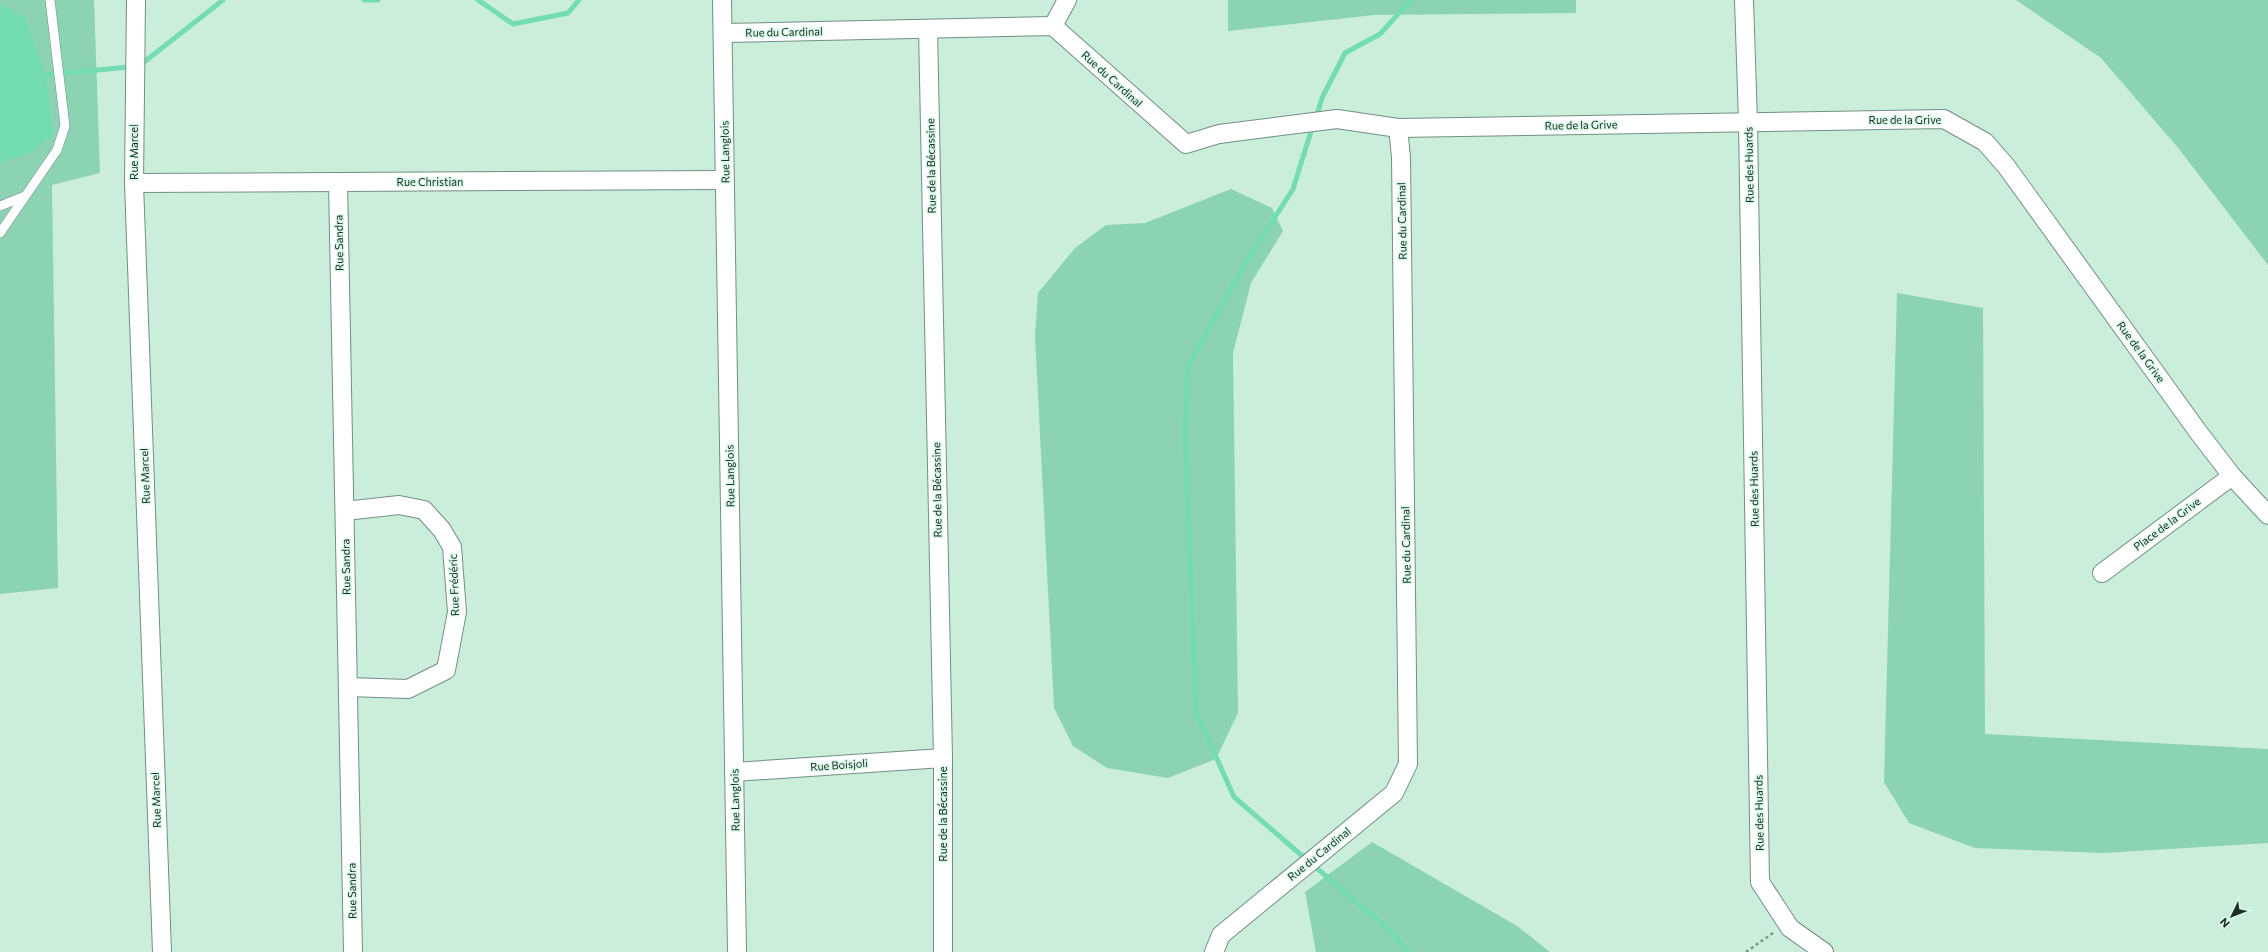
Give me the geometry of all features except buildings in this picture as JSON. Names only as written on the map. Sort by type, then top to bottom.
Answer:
[{"type":"street","name":"Rue Marcel","points":[[136,0],[134,183],[162,952]]},
{"type":"street","name":"Rue Langlois","points":[[722,0],[737,952]]},
{"type":"street","points":[[1053,26],[1067,0]]},
{"type":"street","name":"Rue des Huards","points":[[1744,0],[1748,122],[1760,882],[1790,928],[1824,952]]},
{"type":"street","name":"Rue du Cardinal","points":[[723,33],[1053,26],[1186,144],[1219,134],[1337,119],[1398,128],[1401,157],[1408,764],[1394,793],[1220,935],[1214,952]]},
{"type":"street","name":"Rue de la Bécassine","points":[[928,29],[943,758],[944,952]]},
{"type":"street","name":"Rue de la Grive","points":[[1398,128],[1944,119],[1985,142],[2006,166],[2194,427],[2232,476],[2268,515]]},
{"type":"street","name":"Rue Christian","points":[[134,183],[725,180]]},
{"type":"street","name":"Rue Sandra","points":[[338,182],[353,952]]},
{"type":"street","name":"Place de la Grive","points":[[2102,573],[2232,476]]},
{"type":"street","name":"Rue Frédéric","points":[[345,511],[399,505],[424,510],[442,530],[452,547],[457,612],[446,670],[408,689],[348,687]]},
{"type":"street","name":"Rue Boisjoli","points":[[734,772],[943,758]]},
{"type":"lane","points":[[0,233],[57,150],[65,126],[50,0]]},
{"type":"lane","points":[[0,206],[25,196]]},
{"type":"path","points":[[1746,952],[1786,923]]},
{"type":"shaded area","points":[[0,0],[94,0],[100,173],[52,185],[58,588],[0,594]]},
{"type":"shaded area","points":[[1228,0],[1576,0],[1576,13],[1374,15],[1228,31]]},
{"type":"shaded area","points":[[2016,0],[2268,0],[2268,265],[2179,149],[2101,58]]},
{"type":"shaded area","points":[[0,4],[24,17],[46,75],[53,135],[30,153],[0,163]]},
{"type":"shaded area","points":[[1231,189],[1272,208],[1283,231],[1251,283],[1233,353],[1238,713],[1216,759],[1168,778],[1107,768],[1073,746],[1054,708],[1035,336],[1038,293],[1075,248],[1106,225],[1145,223]]},
{"type":"shaded area","points":[[1897,293],[1983,308],[1985,734],[2268,749],[2268,843],[2103,853],[1975,848],[1909,823],[1884,782]]},
{"type":"shaded area","points":[[1372,842],[1517,926],[1550,952],[1316,952],[1305,892]]},
{"type":"waterway","points":[[46,75],[139,66],[223,0]]},
{"type":"waterway","points":[[364,0],[378,0]]},
{"type":"waterway","points":[[478,0],[513,24],[568,13],[579,0]]},
{"type":"waterway","points":[[1316,118],[1322,98],[1345,53],[1380,34],[1411,0]]},
{"type":"waterway","points":[[1307,860],[1234,797],[1196,712],[1185,431],[1188,366],[1245,264],[1293,189],[1313,125]]},
{"type":"waterway","points":[[1313,865],[1389,930],[1408,952]]}]
